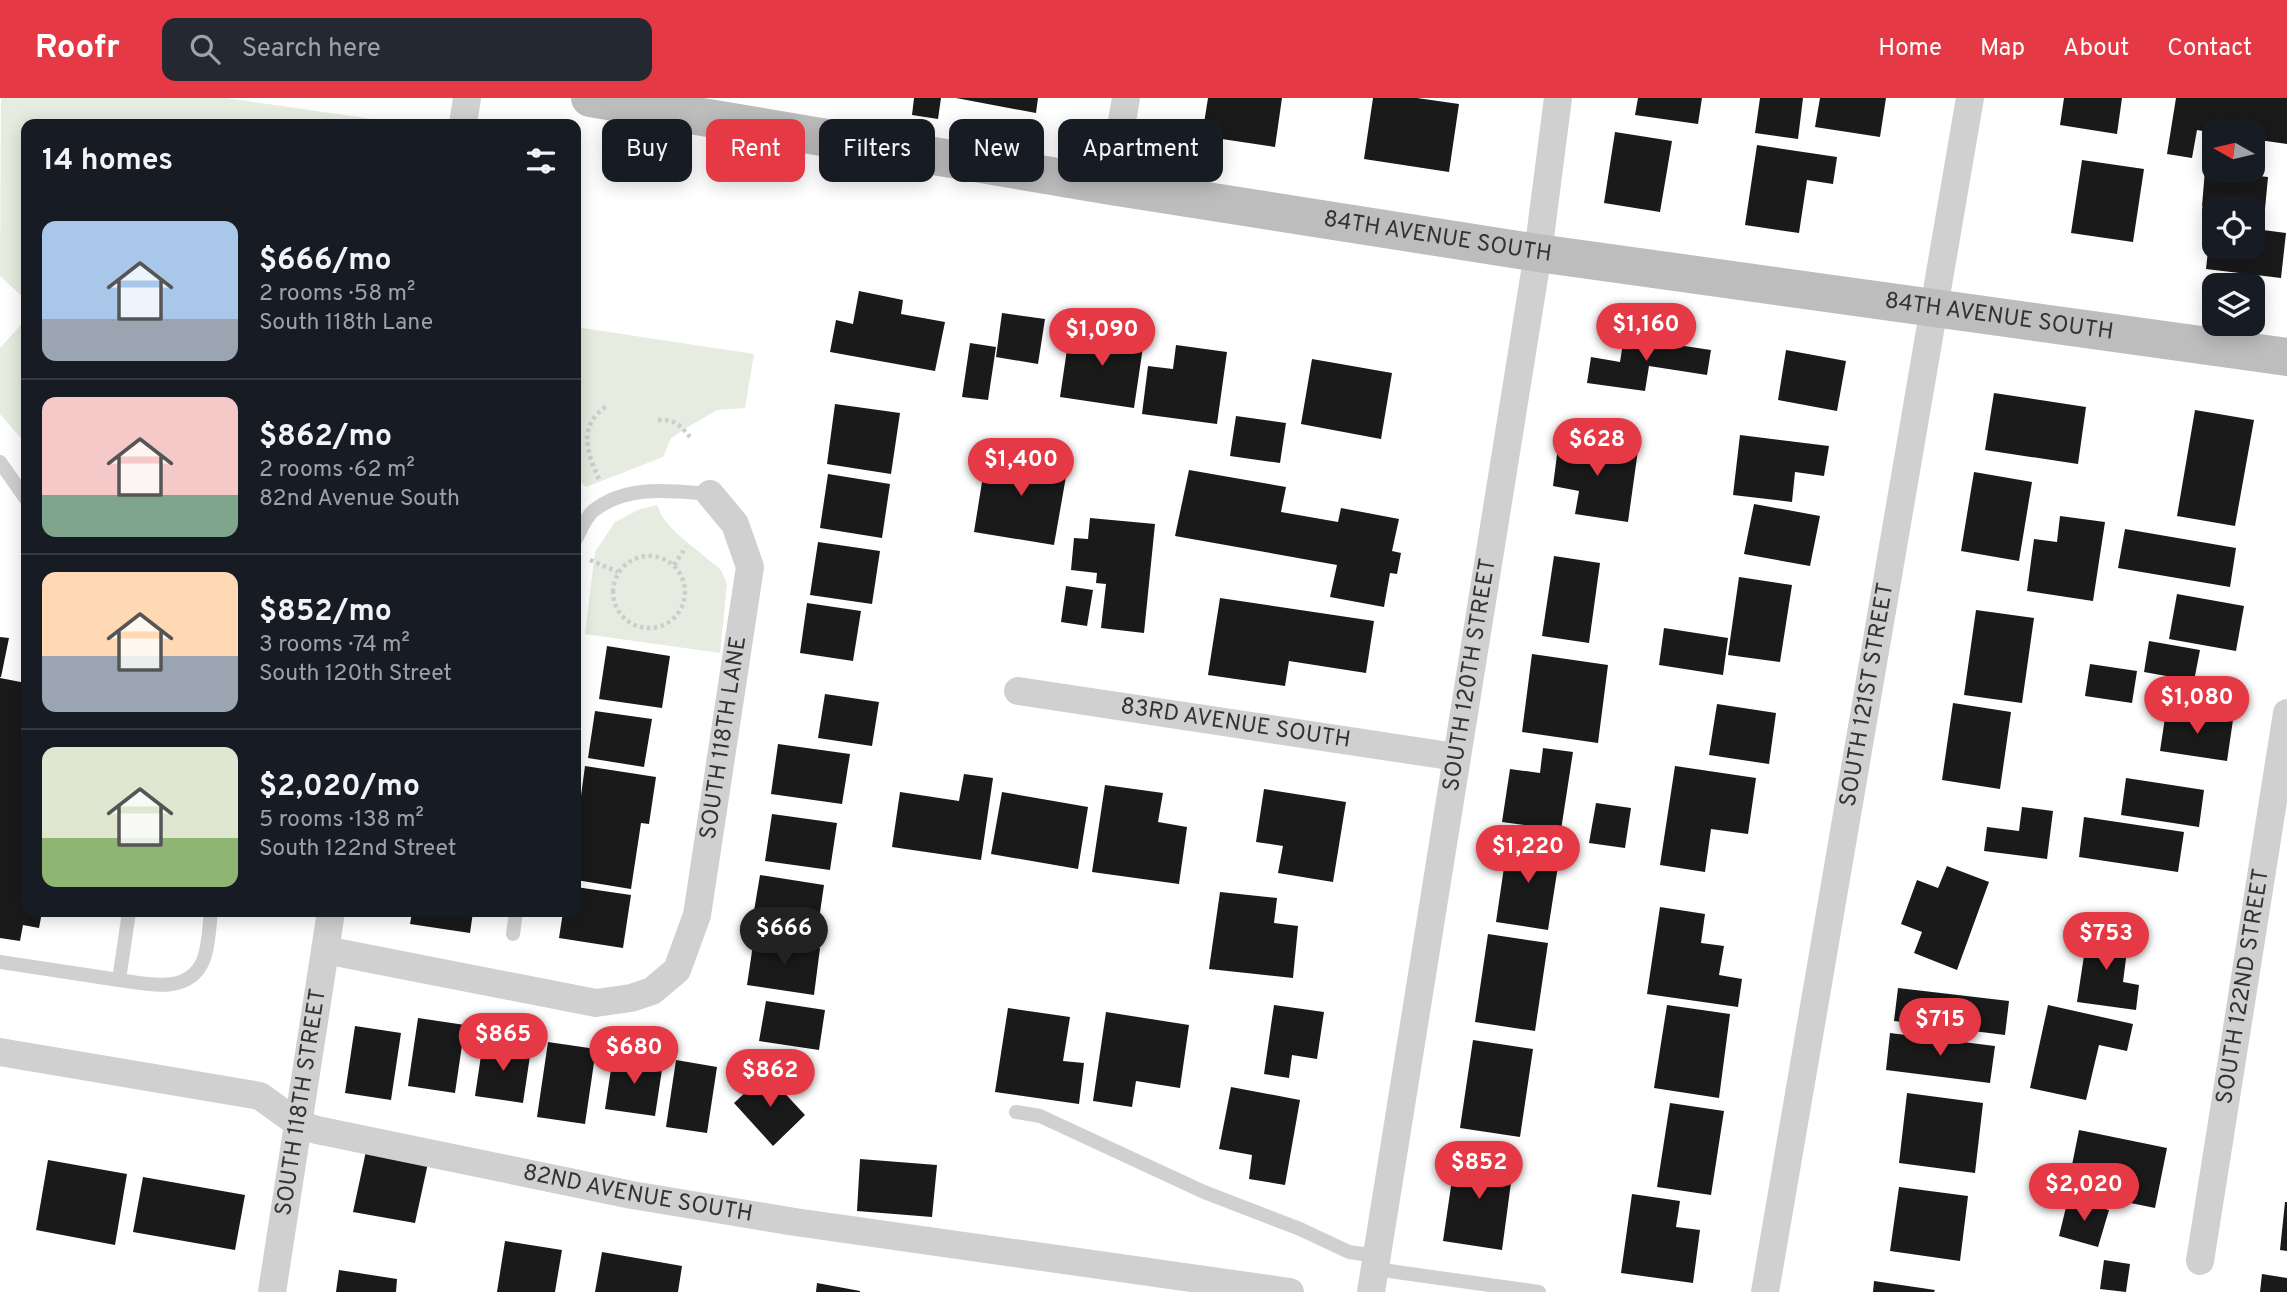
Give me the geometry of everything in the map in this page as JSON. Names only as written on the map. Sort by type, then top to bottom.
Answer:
[{"type":"street","points":[[464,119],[467,98]]},
{"type":"street","name":"84TH AVENUE SOUTH","points":[[590,98],[690,106],[1111,186],[1538,253],[2287,357]]},
{"type":"street","points":[[1111,186],[1126,98]]},
{"type":"street","name":"SOUTH 120TH STREET","points":[[1374,1272],[1538,253],[1558,98]]},
{"type":"street","name":"SOUTH 121ST STREET","points":[[1765,1292],[1970,98]]},
{"type":"street","name":"SOUTH 118TH LANE","points":[[325,950],[596,1003],[631,998],[652,991],[677,970],[697,915],[750,567],[735,524],[710,494]]},
{"type":"street","name":"83RD AVENUE SOUTH","points":[[1018,691],[1455,757]]},
{"type":"street","name":"SOUTH 122ND STREET","points":[[2200,1261],[2287,713]]},
{"type":"street","name":"SOUTH 118TH STREET","points":[[272,1292],[330,917]]},
{"type":"street","name":"82ND AVENUE SOUTH","points":[[0,1052],[260,1096],[300,1125],[632,1195],[796,1222],[1290,1292]]},
{"type":"lane","points":[[0,462],[21,492]]},
{"type":"lane","points":[[581,531],[592,512],[609,503],[651,489],[710,494]]},
{"type":"lane","points":[[119,981],[128,917]]},
{"type":"lane","points":[[0,962],[167,986],[194,974],[203,960],[210,917]]},
{"type":"lane","points":[[513,934],[515,917]]},
{"type":"lane","points":[[1016,1112],[1040,1116],[1192,1187],[1300,1229],[1349,1252],[1374,1272],[1539,1292]]},
{"type":"path","points":[[607,406],[595,414],[590,424],[587,443],[589,456],[609,503]]},
{"type":"path","points":[[658,420],[671,419],[680,424],[690,437]]},
{"type":"path","points":[[674,565],[686,547]]},
{"type":"path","points":[[655,555],[674,565],[685,584],[685,598],[680,611],[670,622],[643,628],[630,623],[619,613],[613,600],[613,586],[618,572],[628,562],[641,556],[655,555]]},
{"type":"path","points":[[586,558],[618,572]]},
{"type":"shaded area","points":[[1,98],[226,98],[372,119],[21,119],[21,295],[0,276]]},
{"type":"shaded area","points":[[21,325],[21,438],[0,414],[0,348]]},
{"type":"shaded area","points":[[581,328],[754,354],[745,408],[717,410],[671,438],[663,457],[586,487],[581,482]]},
{"type":"shaded area","points":[[657,505],[663,518],[676,533],[721,570],[727,584],[720,653],[585,634],[595,552],[615,522],[638,510]]},
{"type":"building","points":[[914,98],[941,98],[938,119],[912,115]]},
{"type":"building","points":[[956,98],[1038,98],[1036,113]]},
{"type":"building","points":[[1208,98],[1282,98],[1275,147],[1223,139],[1223,119],[1205,119]]},
{"type":"building","points":[[1373,98],[1417,98],[1459,104],[1449,172],[1364,159]]},
{"type":"building","points":[[1638,98],[1702,98],[1698,124],[1635,115]]},
{"type":"building","points":[[1760,98],[1803,98],[1798,139],[1755,133]]},
{"type":"building","points":[[1820,98],[1886,98],[1880,137],[1815,127]]},
{"type":"building","points":[[2064,98],[2122,98],[2117,134],[2060,125]]},
{"type":"building","points":[[2176,98],[2287,98],[2287,144],[2265,141],[2265,119],[2202,119],[2202,131],[2197,130],[2192,158],[2167,154]]},
{"type":"building","points":[[1615,132],[1672,141],[1660,212],[1604,203]]},
{"type":"building","points":[[1757,145],[1837,157],[1833,184],[1807,180],[1799,233],[1745,225]]},
{"type":"building","points":[[2082,160],[2144,169],[2133,242],[2071,233]]},
{"type":"building","points":[[2265,177],[2268,177],[2265,209],[2265,196],[2203,196],[2204,182],[2265,182]]},
{"type":"building","points":[[2265,230],[2286,233],[2281,278],[2265,276],[2265,273],[2206,269],[2207,259],[2265,259]]},
{"type":"building","points":[[859,291],[903,300],[901,314],[945,322],[935,371],[830,352],[836,320],[853,324]]},
{"type":"building","points":[[1002,313],[1045,319],[1038,364],[996,357]]},
{"type":"building","points":[[1070,329],[1144,340],[1134,408],[1060,397]]},
{"type":"building","points":[[1624,337],[1711,350],[1707,375],[1649,366],[1645,391],[1587,383],[1591,357],[1620,362]]},
{"type":"building","points":[[970,343],[996,347],[988,400],[962,397]]},
{"type":"building","points":[[1176,345],[1227,352],[1217,424],[1142,414],[1148,366],[1173,369]]},
{"type":"building","points":[[1786,350],[1846,361],[1837,411],[1778,400]]},
{"type":"building","points":[[1312,359],[1392,373],[1381,439],[1301,424]]},
{"type":"building","points":[[1994,393],[2086,407],[2078,464],[1985,450]]},
{"type":"building","points":[[835,404],[900,413],[891,474],[827,464]]},
{"type":"building","points":[[2195,410],[2254,420],[2235,526],[2177,516]]},
{"type":"building","points":[[1236,416],[1286,423],[1280,463],[1230,456]]},
{"type":"building","points":[[1740,435],[1829,446],[1824,476],[1795,472],[1792,502],[1733,495]]},
{"type":"building","points":[[1559,439],[1638,450],[1628,522],[1575,514],[1579,491],[1553,486]]},
{"type":"building","points":[[987,451],[1068,465],[1054,545],[974,532]]},
{"type":"building","points":[[1189,470],[1286,487],[1281,512],[1338,522],[1341,508],[1399,519],[1392,551],[1401,553],[1397,574],[1390,573],[1384,607],[1330,597],[1337,565],[1175,536]]},
{"type":"building","points":[[1974,472],[2032,482],[2019,561],[1961,551]]},
{"type":"building","points":[[828,474],[890,484],[882,538],[820,528]]},
{"type":"building","points":[[1754,504],[1820,516],[1810,566],[1744,554]]},
{"type":"building","points":[[2060,516],[2105,522],[2093,601],[2027,591],[2034,539],[2057,542]]},
{"type":"building","points":[[1090,518],[1155,524],[1144,633],[1101,628],[1106,584],[1096,583],[1097,573],[1071,570],[1074,538],[1088,539]]},
{"type":"building","points":[[2125,529],[2236,548],[2230,587],[2118,568]]},
{"type":"building","points":[[818,542],[880,551],[872,604],[810,595]]},
{"type":"building","points":[[1554,556],[1600,563],[1589,643],[1542,636]]},
{"type":"building","points":[[1739,577],[1792,585],[1780,662],[1728,655]]},
{"type":"building","points":[[1066,586],[1093,590],[1087,626],[1061,622]]},
{"type":"building","points":[[2177,594],[2244,606],[2236,651],[2169,639]]},
{"type":"building","points":[[1220,598],[1374,621],[1366,673],[1289,661],[1285,686],[1208,675]]},
{"type":"building","points":[[807,603],[861,611],[853,661],[800,653]]},
{"type":"building","points":[[1976,610],[2034,618],[2022,703],[1964,695]]},
{"type":"building","points":[[1664,628],[1728,638],[1723,675],[1659,665]]},
{"type":"building","points":[[0,637],[9,638],[1,677],[0,677]]},
{"type":"building","points":[[2149,641],[2200,650],[2194,681],[2144,672]]},
{"type":"building","points":[[607,646],[670,656],[662,708],[599,699]]},
{"type":"building","points":[[1532,654],[1608,665],[1598,743],[1522,732]]},
{"type":"building","points":[[2090,664],[2137,671],[2132,703],[2085,696]]},
{"type":"building","points":[[0,678],[21,682],[21,917],[41,917],[39,928],[23,925],[20,941],[0,938]]},
{"type":"building","points":[[825,694],[879,702],[872,746],[818,738]]},
{"type":"building","points":[[1953,703],[2011,712],[2000,789],[1942,780]]},
{"type":"building","points":[[1717,704],[1776,713],[1769,764],[1709,755]]},
{"type":"building","points":[[595,711],[652,719],[644,767],[588,758]]},
{"type":"building","points":[[2166,711],[2233,720],[2227,761],[2160,751]]},
{"type":"building","points":[[778,744],[850,754],[842,804],[771,794]]},
{"type":"building","points":[[1543,748],[1573,752],[1561,830],[1502,822],[1510,769],[1540,773]]},
{"type":"building","points":[[585,766],[656,777],[649,824],[641,823],[631,889],[581,881],[581,796]]},
{"type":"building","points":[[1675,766],[1756,778],[1748,834],[1711,829],[1705,872],[1660,865]]},
{"type":"building","points":[[964,774],[993,778],[981,860],[892,847],[900,792],[959,801]]},
{"type":"building","points":[[2126,778],[2204,790],[2199,827],[2121,815]]},
{"type":"building","points":[[1105,785],[1163,793],[1158,822],[1187,827],[1179,884],[1092,872]]},
{"type":"building","points":[[1264,789],[1346,802],[1333,882],[1278,873],[1283,846],[1256,842]]},
{"type":"building","points":[[1002,792],[1088,807],[1078,869],[991,854]]},
{"type":"building","points":[[1596,803],[1631,808],[1625,848],[1589,843]]},
{"type":"building","points":[[2022,807],[2053,811],[2047,859],[1984,851],[1987,827],[2019,831]]},
{"type":"building","points":[[772,814],[837,823],[830,870],[765,861]]},
{"type":"building","points":[[2084,817],[2184,832],[2178,872],[2079,857]]},
{"type":"building","points":[[1508,840],[1561,847],[1548,930],[1496,922]]},
{"type":"building","points":[[1947,866],[1989,882],[1957,970],[1914,953],[1922,932],[1901,924],[1917,880],[1938,888]]},
{"type":"building","points":[[760,875],[824,885],[817,933],[752,923]]},
{"type":"building","points":[[581,888],[631,895],[623,948],[559,938],[562,917],[581,917]]},
{"type":"building","points":[[1220,892],[1277,898],[1274,923],[1298,926],[1293,978],[1209,969]]},
{"type":"building","points":[[1660,907],[1705,914],[1701,943],[1724,946],[1719,975],[1742,979],[1738,1007],[1647,994]]},
{"type":"building","points":[[411,917],[472,917],[470,933],[410,924]]},
{"type":"building","points":[[2088,929],[2129,935],[2123,982],[2139,985],[2136,1010],[2077,1002]]},
{"type":"building","points":[[1488,934],[1548,943],[1535,1031],[1475,1022]]},
{"type":"building","points":[[754,938],[820,948],[814,995],[747,985]]},
{"type":"building","points":[[1898,988],[2009,1001],[2005,1035],[1894,1021]]},
{"type":"building","points":[[766,1001],[825,1010],[819,1050],[759,1041]]},
{"type":"building","points":[[1274,1005],[1324,1012],[1317,1059],[1292,1055],[1289,1078],[1264,1074]]},
{"type":"building","points":[[1667,1005],[1730,1014],[1719,1098],[1654,1088]]},
{"type":"building","points":[[2048,1005],[2133,1024],[2127,1051],[2099,1045],[2086,1100],[2030,1088]]},
{"type":"building","points":[[1008,1008],[1070,1017],[1063,1061],[1084,1063],[1079,1104],[995,1092]]},
{"type":"building","points":[[1106,1012],[1189,1025],[1180,1088],[1136,1081],[1132,1107],[1093,1101]]},
{"type":"building","points":[[418,1018],[465,1025],[455,1093],[408,1086]]},
{"type":"building","points":[[355,1026],[401,1033],[391,1100],[345,1093]]},
{"type":"building","points":[[1890,1033],[1995,1046],[1990,1083],[1886,1070]]},
{"type":"building","points":[[1473,1040],[1533,1049],[1520,1137],[1460,1128]]},
{"type":"building","points":[[483,1042],[531,1049],[523,1103],[475,1096]]},
{"type":"building","points":[[548,1042],[596,1049],[585,1124],[537,1117]]},
{"type":"building","points":[[613,1056],[663,1063],[655,1116],[605,1109]]},
{"type":"building","points":[[676,1060],[717,1067],[707,1133],[666,1127]]},
{"type":"building","points":[[766,1073],[805,1115],[773,1146],[734,1103]]},
{"type":"building","points":[[1231,1087],[1300,1100],[1285,1185],[1249,1179],[1252,1155],[1219,1149]]},
{"type":"building","points":[[1907,1093],[1983,1103],[1975,1173],[1899,1163]]},
{"type":"building","points":[[1670,1103],[1724,1111],[1711,1195],[1657,1187]]},
{"type":"building","points":[[2079,1130],[2167,1148],[2155,1208],[2067,1190]]},
{"type":"building","points":[[366,1151],[428,1163],[415,1223],[353,1212]]},
{"type":"building","points":[[1456,1152],[1514,1160],[1502,1250],[1443,1241]]},
{"type":"building","points":[[860,1159],[937,1165],[932,1217],[857,1211]]},
{"type":"building","points":[[48,1160],[127,1174],[115,1245],[36,1230]]},
{"type":"building","points":[[143,1177],[245,1195],[235,1250],[133,1232]]},
{"type":"building","points":[[1899,1187],[1968,1196],[1960,1261],[1890,1251]]},
{"type":"building","points":[[1632,1194],[1680,1201],[1676,1227],[1700,1230],[1693,1283],[1621,1273]]},
{"type":"building","points":[[2068,1199],[2109,1210],[2098,1247],[2059,1236]]},
{"type":"building","points":[[2287,1202],[2287,1251],[2280,1250]]},
{"type":"building","points":[[505,1241],[562,1250],[555,1292],[497,1292]]},
{"type":"building","points":[[602,1252],[682,1266],[678,1292],[595,1292]]},
{"type":"building","points":[[2104,1260],[2130,1264],[2126,1292],[2100,1289]]},
{"type":"building","points":[[339,1270],[397,1279],[396,1292],[336,1292]]},
{"type":"building","points":[[2262,1274],[2287,1278],[2287,1292],[2260,1292]]},
{"type":"building","points":[[1874,1281],[1935,1290],[1873,1292]]},
{"type":"building","points":[[817,1283],[860,1291],[860,1292],[816,1292]]}]
